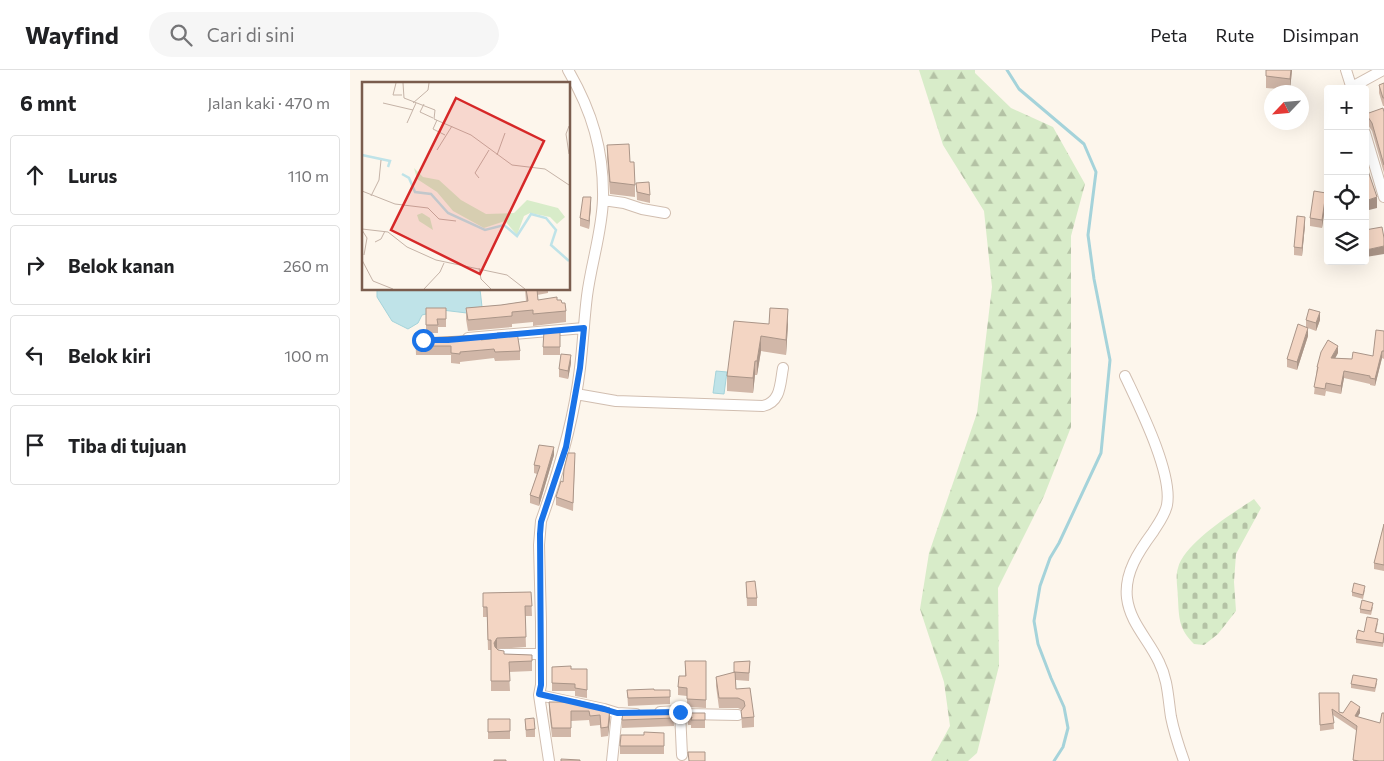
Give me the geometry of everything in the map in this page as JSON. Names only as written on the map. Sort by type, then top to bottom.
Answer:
[{"type":"street","points":[[549,761],[539,694],[541,685],[539,546],[541,522],[566,447],[576,394],[586,297],[603,200],[599,143],[583,98],[568,70]]},
{"type":"street","points":[[1346,70],[1351,85]]},
{"type":"street","points":[[1357,85],[1383,70]]},
{"type":"street","points":[[1369,146],[1384,197]]},
{"type":"street","points":[[603,200],[665,213]]},
{"type":"street","points":[[458,339],[584,328]]},
{"type":"street","points":[[576,394],[616,401],[763,406],[771,404],[776,399],[783,368]]},
{"type":"street","points":[[1125,376],[1152,436],[1164,473],[1167,492],[1167,505],[1162,519],[1133,563],[1127,597],[1131,615],[1166,677],[1171,717],[1184,761]]},
{"type":"street","points":[[501,654],[540,654]]},
{"type":"street","points":[[539,694],[617,713],[680,712],[686,714],[738,715]]},
{"type":"street","points":[[680,712],[682,755]]},
{"type":"street","points":[[612,761],[617,713]]},
{"type":"green space","points":[[919,70],[975,70],[975,73],[1011,108],[1053,127],[1085,184],[1071,236],[1071,427],[1044,496],[998,588],[999,666],[977,753],[968,761],[931,761],[950,726],[944,682],[920,609],[929,553],[977,413],[992,287],[984,211],[943,145]]},
{"type":"green space","points":[[1254,499],[1261,508],[1236,554],[1234,582],[1236,611],[1218,634],[1204,645],[1194,644],[1185,633],[1180,618],[1177,572],[1182,558],[1210,529]]},
{"type":"water","points":[[377,290],[480,290],[482,307],[475,314],[442,310],[422,315],[418,323],[408,329],[392,321],[377,297]]},
{"type":"water","points":[[716,371],[727,372],[724,394],[713,393]]},
{"type":"building","points":[[1266,70],[1291,70],[1290,79],[1266,76]]},
{"type":"building","points":[[1384,83],[1384,98],[1383,98],[1379,85]]},
{"type":"building","points":[[1383,108],[1384,165],[1369,118],[1369,113]]},
{"type":"building","points":[[629,144],[630,162],[634,162],[635,185],[610,182],[607,145]]},
{"type":"building","points":[[1369,174],[1377,197],[1369,200]]},
{"type":"building","points":[[649,182],[650,195],[637,192],[636,183]]},
{"type":"building","points":[[1314,191],[1324,193],[1322,220],[1310,218]]},
{"type":"building","points":[[583,197],[591,197],[589,221],[580,218]]},
{"type":"building","points":[[1297,216],[1305,217],[1302,248],[1294,247]]},
{"type":"building","points":[[1382,227],[1384,246],[1369,249],[1369,229]]},
{"type":"building","points":[[526,290],[537,290],[538,300],[557,297],[557,300],[565,303],[566,311],[533,314],[533,310],[512,312],[512,316],[468,320],[466,308],[528,301]]},
{"type":"building","points":[[426,308],[446,308],[446,319],[437,319],[438,325],[426,325]]},
{"type":"building","points":[[770,308],[788,309],[786,340],[761,336],[753,378],[727,376],[734,321],[769,324]]},
{"type":"building","points":[[1309,309],[1320,312],[1316,323],[1306,320]]},
{"type":"building","points":[[1298,324],[1308,328],[1297,362],[1287,359]]},
{"type":"building","points":[[560,329],[560,347],[543,347],[544,331]]},
{"type":"building","points":[[1376,330],[1384,331],[1384,351],[1382,351],[1375,379],[1370,378],[1370,376],[1344,371],[1341,386],[1326,383],[1325,389],[1314,387],[1321,352],[1328,340],[1338,346],[1331,358],[1352,359],[1353,352],[1373,356]]},
{"type":"building","points":[[517,332],[520,351],[495,352],[494,349],[460,352],[460,354],[451,353],[451,346],[416,346],[415,333],[423,338],[481,335],[481,340],[497,338],[497,333]]},
{"type":"building","points":[[561,354],[571,355],[568,371],[559,369]]},
{"type":"building","points":[[539,445],[554,447],[539,498],[530,495],[540,466],[534,465]]},
{"type":"building","points":[[568,453],[575,453],[573,503],[556,497],[561,481],[563,482]]},
{"type":"building","points":[[1384,524],[1384,565],[1374,563]]},
{"type":"building","points":[[755,581],[757,598],[747,598],[746,582]]},
{"type":"building","points":[[1354,583],[1365,586],[1363,595],[1352,592]]},
{"type":"building","points":[[531,592],[532,606],[525,606],[526,637],[497,638],[494,643],[498,650],[504,651],[504,654],[532,655],[532,661],[509,662],[510,681],[491,681],[491,640],[488,640],[487,607],[483,607],[483,593]]},
{"type":"building","points":[[1362,600],[1373,603],[1371,611],[1360,609]]},
{"type":"building","points":[[1367,617],[1378,619],[1375,632],[1384,634],[1383,643],[1356,639],[1358,630],[1364,632]]},
{"type":"building","points":[[685,661],[706,661],[706,700],[687,699],[687,688],[678,687],[679,676],[686,676]]},
{"type":"building","points":[[750,661],[749,673],[734,672],[734,662]]},
{"type":"building","points":[[571,666],[571,669],[587,669],[587,690],[575,688],[575,684],[552,683],[552,667]]},
{"type":"building","points":[[735,672],[736,689],[750,688],[754,717],[742,718],[741,711],[745,706],[744,701],[738,698],[719,698],[716,677]]},
{"type":"building","points":[[1353,675],[1377,679],[1375,688],[1351,684]]},
{"type":"building","points":[[627,690],[670,690],[670,697],[628,698]]},
{"type":"building","points":[[1319,693],[1339,693],[1339,712],[1343,713],[1351,701],[1360,707],[1355,716],[1380,723],[1382,713],[1384,713],[1384,761],[1353,760],[1357,726],[1332,709],[1334,723],[1320,725]]},
{"type":"building","points":[[575,700],[610,708],[608,727],[601,728],[600,715],[590,716],[589,711],[571,711],[571,728],[552,728],[549,702],[575,702]]},
{"type":"building","points":[[673,710],[674,718],[622,720],[623,712]]},
{"type":"building","points":[[687,713],[705,713],[705,720],[691,720],[692,717],[688,717]]},
{"type":"building","points":[[534,718],[535,729],[526,730],[525,719]]},
{"type":"building","points":[[488,719],[510,719],[510,731],[488,732]]},
{"type":"building","points":[[644,732],[664,733],[664,746],[620,746],[621,735],[644,735]]},
{"type":"building","points":[[688,752],[705,752],[705,761],[689,761]]},
{"type":"building","points":[[561,759],[580,760],[580,761],[561,761]]},
{"type":"waterway","points":[[1007,70],[1019,89],[1084,144],[1096,172],[1088,235],[1094,279],[1110,360],[1101,453],[1059,543],[1050,558],[1040,586],[1034,621],[1038,644],[1064,707],[1068,728],[1063,747],[1054,761]]},
{"type":"route","points":[[423,340],[448,340],[584,328],[580,368],[566,447],[541,522],[539,546],[541,685],[539,694],[617,713],[680,712]]}]
